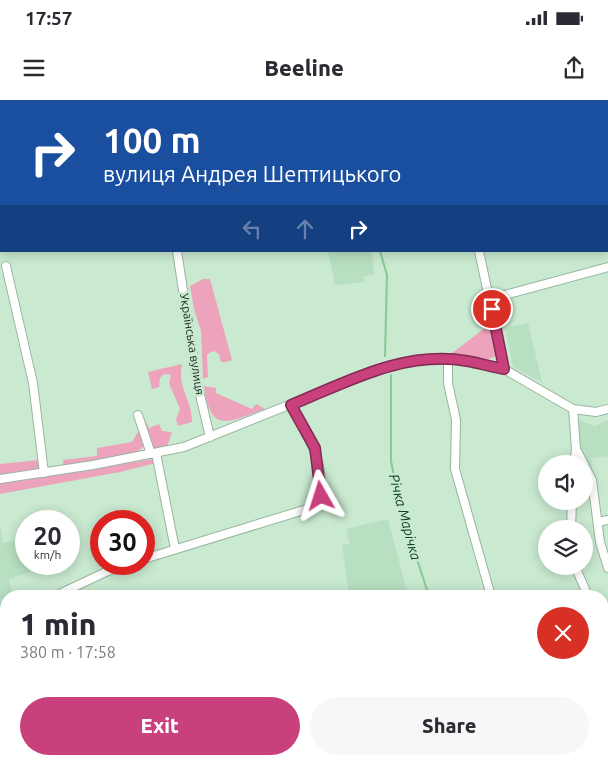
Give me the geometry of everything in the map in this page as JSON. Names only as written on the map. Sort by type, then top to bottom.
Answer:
[{"type":"street","name":"Українська вулиця","points":[[177,252],[197,382],[210,437]]},
{"type":"street","points":[[479,252],[504,369]]},
{"type":"street","points":[[6,266],[33,383],[44,473]]},
{"type":"street","points":[[490,298],[608,267]]},
{"type":"street","points":[[448,359],[448,383],[456,420],[455,468],[489,590]]},
{"type":"street","points":[[0,480],[184,447],[381,368],[419,360],[466,360],[504,369],[573,409],[596,412],[608,409]]},
{"type":"street","points":[[155,555],[317,506],[321,496],[315,448],[291,405]]},
{"type":"street","points":[[573,409],[575,455]]},
{"type":"street","points":[[138,415],[154,453],[175,549]]},
{"type":"street","points":[[576,449],[592,480],[600,542],[608,568]]},
{"type":"street","points":[[598,522],[608,520]]},
{"type":"street","points":[[68,590],[100,575]]},
{"type":"street","points":[[579,575],[585,590]]},
{"type":"shaded area","points":[[328,252],[372,252],[374,275],[364,276],[365,282],[335,285]]},
{"type":"shaded area","points":[[203,279],[210,279],[232,360],[221,362],[219,354],[214,351],[207,354],[208,377],[203,379],[201,331],[194,309],[190,286]]},
{"type":"shaded area","points":[[528,323],[542,382],[513,367],[505,328]]},
{"type":"shaded area","points":[[490,324],[496,356],[487,360],[451,354]]},
{"type":"shaded area","points":[[182,364],[181,380],[190,406],[192,422],[178,426],[176,419],[180,409],[169,383],[171,375],[164,374],[160,378],[159,387],[152,389],[148,372]]},
{"type":"shaded area","points":[[204,386],[216,388],[216,393],[252,409],[256,404],[265,409],[241,418],[223,421],[216,418],[211,412]]},
{"type":"shaded area","points":[[577,419],[595,426],[608,420],[608,456],[593,458],[593,455],[583,455],[578,446]]},
{"type":"shaded area","points":[[145,420],[149,428],[159,424],[162,431],[172,432],[167,447],[154,450],[151,445],[145,445],[135,454],[64,467],[63,460],[97,456],[97,448],[132,442]]},
{"type":"shaded area","points":[[154,459],[156,463],[120,472],[0,494],[0,483]]},
{"type":"shaded area","points":[[39,460],[40,469],[0,475],[0,464]]},
{"type":"shaded area","points":[[388,519],[406,590],[348,590],[342,545],[350,544],[346,529]]},
{"type":"shaded area","points":[[0,525],[3,543],[15,541],[15,575],[21,575],[9,579],[12,590],[0,590]]},
{"type":"waterway","name":"Річка Марічка","points":[[380,252],[387,275],[385,356]]},
{"type":"waterway","name":"Річка Марічка","points":[[391,375],[391,461],[400,507],[427,590]]},
{"type":"route","points":[[321,496],[315,448],[291,405],[381,368],[401,362],[434,359],[466,360],[504,369],[492,309]]}]
